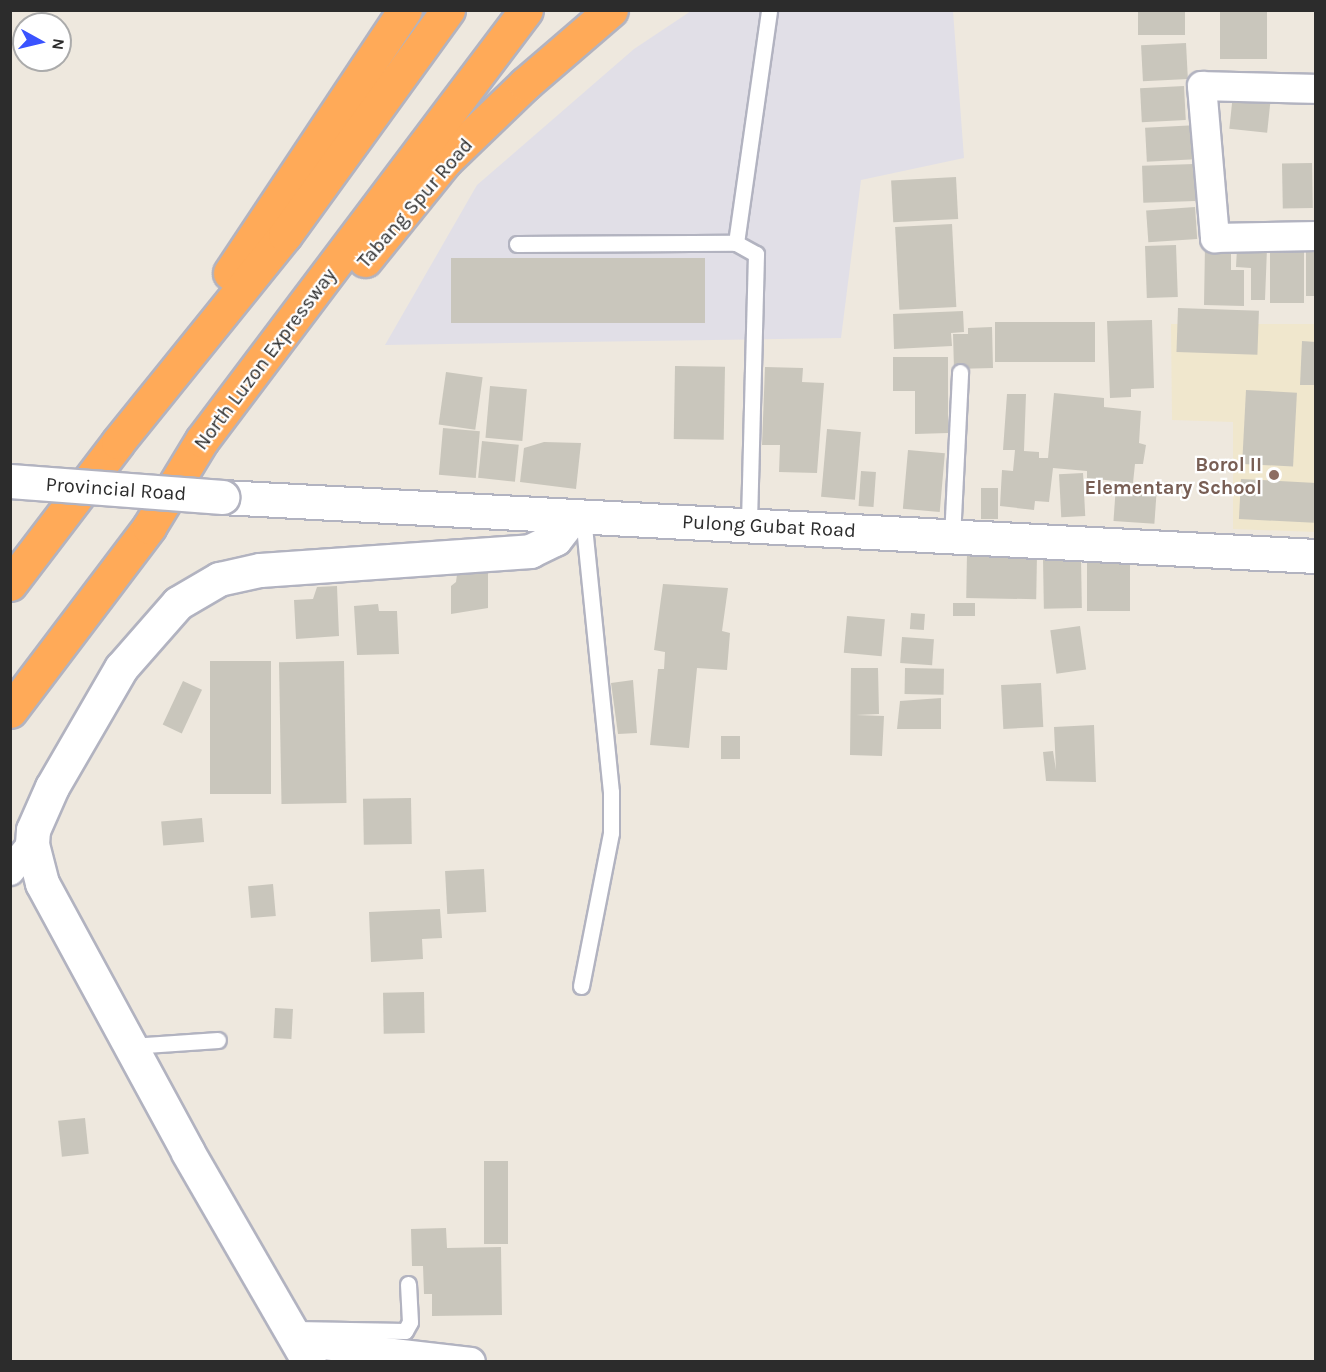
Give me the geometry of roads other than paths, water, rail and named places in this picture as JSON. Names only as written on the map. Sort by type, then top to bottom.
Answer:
[{"type":"highway","points":[[118,442],[405,10]]},
{"type":"highway","points":[[10,584],[118,442],[285,235],[448,10]]},
{"type":"highway","name":"North Luzon Expressway","points":[[13,709],[149,527],[202,440],[526,10]]},
{"type":"highway","name":"Tabang Spur Road","points":[[149,527],[445,161],[525,84],[611,10]]},
{"type":"main road","name":"Provincial Road","points":[[10,481],[222,497]]},
{"type":"main road","name":"Pulong Gubat Road","points":[[222,497],[578,517],[749,523],[952,538],[1316,556]]},
{"type":"main road","points":[[299,1344],[42,883],[32,844],[39,814],[121,668],[153,629],[188,597],[219,579],[260,570],[530,551],[555,539],[578,517]]},
{"type":"street","points":[[1316,89],[1202,86],[1215,238],[1316,236]]},
{"type":"street","points":[[10,871],[32,844]]},
{"type":"street","points":[[299,1344],[471,1362]]},
{"type":"lane","points":[[736,243],[769,11]]},
{"type":"lane","points":[[517,244],[736,243],[756,254],[749,523]]},
{"type":"lane","points":[[952,538],[960,372]]},
{"type":"lane","points":[[578,517],[611,792],[611,833],[581,986]]},
{"type":"lane","points":[[131,1046],[218,1040]]},
{"type":"lane","points":[[299,1344],[402,1332],[410,1322],[408,1284]]},
{"type":"place","name":"Borol II Elementary School","points":[[1274,475]]}]
